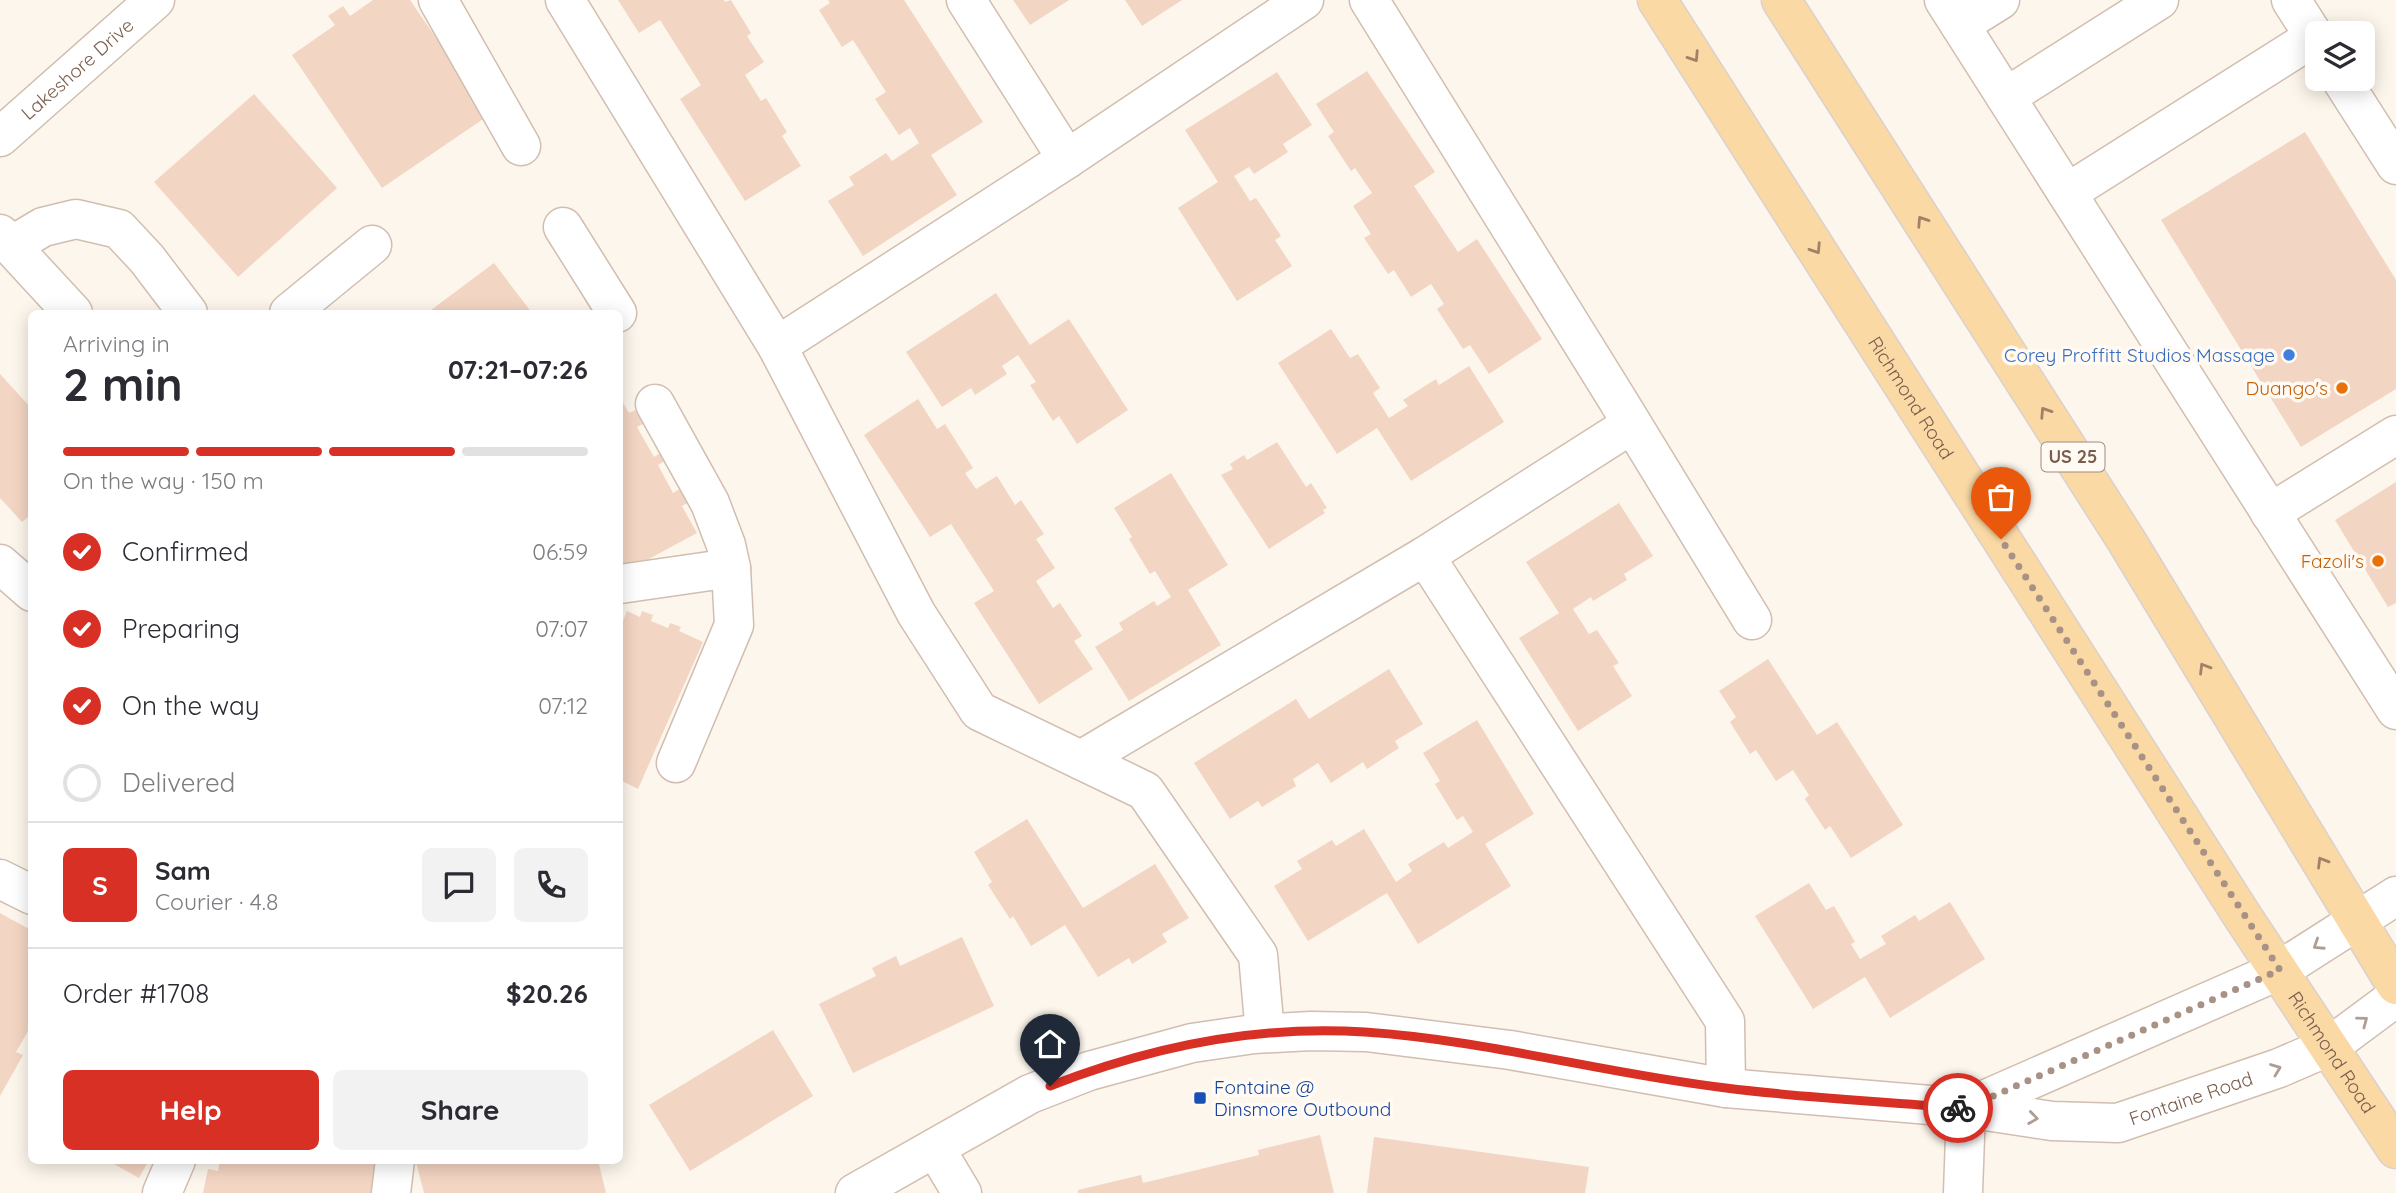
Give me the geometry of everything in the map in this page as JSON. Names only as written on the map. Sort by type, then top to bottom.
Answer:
[{"type":"main road","name":"Richmond Road","points":[[1657,0],[2396,1149]]},
{"type":"main road","name":"US 25","points":[[1781,0],[2126,540],[2396,985]]},
{"type":"street","name":"Lakeshore Drive","points":[[0,137],[155,0]]},
{"type":"street","points":[[438,0],[521,146]]},
{"type":"street","points":[[565,0],[777,346],[916,613],[979,711],[1145,791],[1258,955],[1265,1033]]},
{"type":"street","points":[[966,0],[1067,159]]},
{"type":"street","points":[[777,346],[1067,159],[1304,0]]},
{"type":"street","points":[[1369,0],[1752,620]]},
{"type":"street","points":[[2000,0],[1952,13],[2270,513],[2383,662],[2396,710]]},
{"type":"street","points":[[2006,97],[2160,0]]},
{"type":"street","points":[[2291,0],[2305,22]]},
{"type":"street","points":[[2067,193],[2305,46]]},
{"type":"street","points":[[2349,91],[2396,165]]},
{"type":"street","points":[[70,310],[6,240],[76,219],[119,229],[147,259],[186,310]]},
{"type":"street","points":[[563,228],[615,310]]},
{"type":"street","points":[[293,310],[372,245]]},
{"type":"street","points":[[655,404],[710,503],[726,545],[734,625],[676,763]]},
{"type":"street","points":[[1081,760],[1424,556],[1632,424]]},
{"type":"street","points":[[2270,513],[2396,435]]},
{"type":"street","points":[[1424,556],[1725,1021],[1726,1088]]},
{"type":"street","points":[[0,564],[28,588]]},
{"type":"street","points":[[623,584],[730,568]]},
{"type":"street","points":[[0,879],[28,893]]},
{"type":"street","name":"Fontaine Road","points":[[1966,1108],[2280,970],[2396,896]]},
{"type":"street","name":"Fontaine Road","points":[[855,1193],[1030,1094],[1089,1071],[1192,1043],[1265,1033],[1366,1032],[1510,1050],[1726,1088],[1966,1108],[2052,1121],[2118,1123],[2279,1068],[2330,1046],[2396,996]]},
{"type":"street","points":[[1963,1193],[1966,1108]]},
{"type":"street","points":[[935,1148],[962,1193]]},
{"type":"street","points":[[162,1193],[174,1164]]},
{"type":"street","points":[[391,1193],[395,1164]]},
{"type":"building","points":[[373,0],[410,0],[489,115],[382,188],[292,55],[335,25],[328,16],[343,6],[350,16]]},
{"type":"building","points":[[618,0],[731,0],[751,33],[747,36],[764,62],[745,75],[761,101],[766,98],[787,132],[782,136],[801,166],[745,201],[680,99],[701,85],[660,20],[639,33]]},
{"type":"building","points":[[828,0],[904,0],[983,122],[931,155],[957,195],[863,256],[828,201],[854,185],[849,177],[886,153],[892,161],[919,143],[910,128],[899,135],[875,99],[886,92],[853,40],[842,47],[819,10],[830,3]]},
{"type":"building","points":[[1013,0],[1069,0],[1030,25]]},
{"type":"building","points":[[1125,0],[1182,0],[1142,26]]},
{"type":"building","points":[[1367,71],[1435,172],[1414,186],[1458,252],[1477,239],[1542,339],[1489,374],[1470,345],[1463,349],[1437,309],[1444,304],[1431,284],[1411,297],[1394,270],[1388,274],[1364,238],[1371,234],[1353,206],[1372,193],[1355,168],[1351,171],[1328,136],[1334,132],[1316,104]]},
{"type":"building","points":[[1277,72],[1312,125],[1283,144],[1288,152],[1254,174],[1249,167],[1234,176],[1250,201],[1256,198],[1281,236],[1275,240],[1292,266],[1237,301],[1178,208],[1218,182],[1185,130]]},
{"type":"building","points":[[254,94],[337,188],[238,277],[154,182]]},
{"type":"building","points":[[2305,132],[2396,280],[2396,389],[2301,447],[2161,220]]},
{"type":"building","points":[[494,263],[530,310],[431,310]]},
{"type":"building","points":[[996,293],[1030,345],[1069,319],[1128,410],[1077,444],[1059,416],[1053,421],[1030,385],[1036,382],[1018,355],[1002,366],[1007,374],[975,395],[971,388],[942,407],[906,352]]},
{"type":"building","points":[[1331,329],[1350,358],[1358,354],[1380,388],[1373,393],[1389,418],[1408,406],[1403,400],[1436,379],[1439,385],[1469,366],[1504,422],[1411,481],[1377,428],[1337,454],[1278,363]]},
{"type":"building","points":[[0,374],[28,405],[28,517],[22,522],[0,498]]},
{"type":"building","points":[[918,399],[937,429],[945,424],[973,468],[965,473],[976,489],[997,476],[1015,505],[1021,500],[1044,534],[1036,539],[1055,568],[1036,581],[1053,608],[1060,603],[1082,636],[1074,641],[1093,669],[1039,704],[974,603],[994,591],[951,524],[930,537],[864,435]]},
{"type":"building","points":[[623,403],[629,413],[635,410],[643,424],[637,427],[654,457],[664,451],[668,459],[658,465],[673,493],[683,487],[690,502],[682,506],[697,533],[623,573]]},
{"type":"building","points":[[1277,442],[1306,487],[1311,483],[1327,508],[1323,510],[1325,513],[1269,549],[1221,475],[1233,469],[1230,464],[1244,455],[1247,460]]},
{"type":"building","points":[[1171,473],[1228,565],[1188,590],[1221,645],[1129,701],[1095,647],[1123,630],[1119,623],[1154,601],[1157,606],[1171,597],[1155,571],[1150,574],[1114,508]]},
{"type":"building","name":"Fazoli's","points":[[2396,482],[2396,603],[2388,607],[2335,520]]},
{"type":"building","points":[[1619,503],[1653,556],[1624,574],[1627,580],[1593,601],[1591,597],[1573,609],[1589,634],[1597,630],[1619,663],[1613,666],[1632,696],[1578,731],[1519,638],[1559,613],[1526,562]]},
{"type":"building","points":[[627,611],[640,617],[642,611],[653,615],[651,621],[668,628],[670,623],[681,627],[679,631],[703,642],[638,789],[623,782],[623,621]]},
{"type":"building","points":[[1768,659],[1817,735],[1837,722],[1903,825],[1851,858],[1830,826],[1825,830],[1805,799],[1809,795],[1793,770],[1776,781],[1756,750],[1750,754],[1730,722],[1736,717],[1719,691]]},
{"type":"building","points":[[1389,669],[1423,724],[1395,741],[1399,748],[1367,769],[1363,762],[1331,783],[1318,763],[1293,779],[1296,786],[1262,807],[1258,801],[1230,819],[1194,763],[1296,699],[1309,719]]},
{"type":"building","points":[[1477,720],[1534,814],[1485,844],[1511,886],[1418,944],[1387,893],[1308,941],[1274,886],[1302,869],[1297,861],[1332,840],[1336,846],[1364,829],[1396,882],[1412,871],[1408,864],[1444,842],[1448,848],[1473,832],[1463,816],[1457,820],[1435,784],[1440,781],[1423,753]]},
{"type":"building","points":[[1027,819],[1083,908],[1155,864],[1189,918],[1162,934],[1167,942],[1132,964],[1129,958],[1098,977],[1065,925],[1031,946],[1013,916],[1010,919],[988,885],[992,882],[974,852]]},
{"type":"building","points":[[1809,883],[1826,910],[1834,906],[1855,942],[1851,944],[1860,959],[1886,944],[1881,936],[1915,915],[1919,921],[1950,902],[1985,959],[1890,1018],[1865,977],[1813,1009],[1755,916]]},
{"type":"building","points":[[0,913],[28,926],[28,1031],[16,1052],[23,1055],[0,1096]]},
{"type":"building","points":[[962,937],[994,1006],[853,1073],[819,1004],[876,976],[872,968],[896,956],[900,966]]},
{"type":"building","points":[[773,1030],[813,1096],[690,1171],[649,1105]]},
{"type":"building","points":[[1320,1135],[1334,1193],[1078,1193],[1078,1190],[1141,1175],[1143,1183],[1259,1155],[1258,1150]]},
{"type":"building","points":[[1374,1137],[1589,1167],[1585,1193],[1367,1193]]},
{"type":"building","points":[[114,1164],[147,1164],[139,1178]]},
{"type":"building","points":[[219,1164],[383,1164],[378,1193],[203,1193],[208,1169],[218,1171]]},
{"type":"building","points":[[417,1164],[599,1164],[606,1193],[424,1193]]},
{"type":"way so far","points":[[1958,1108],[1966,1108],[2280,970],[2241,914],[2001,539]]},
{"type":"place","name":"Corey Proffitt Studios Massage","points":[[2289,355]]},
{"type":"place","name":"Duango's","points":[[2342,388]]},
{"type":"place","name":"Fazoli's","points":[[2378,561]]},
{"type":"place","name":"Fontaine @ Dinsmore Outbound","points":[[1200,1098]]},
{"type":"route","points":[[1050,1086],[1089,1071],[1192,1043],[1254,1034],[1366,1032],[1510,1050],[1726,1088],[1958,1108]]}]
